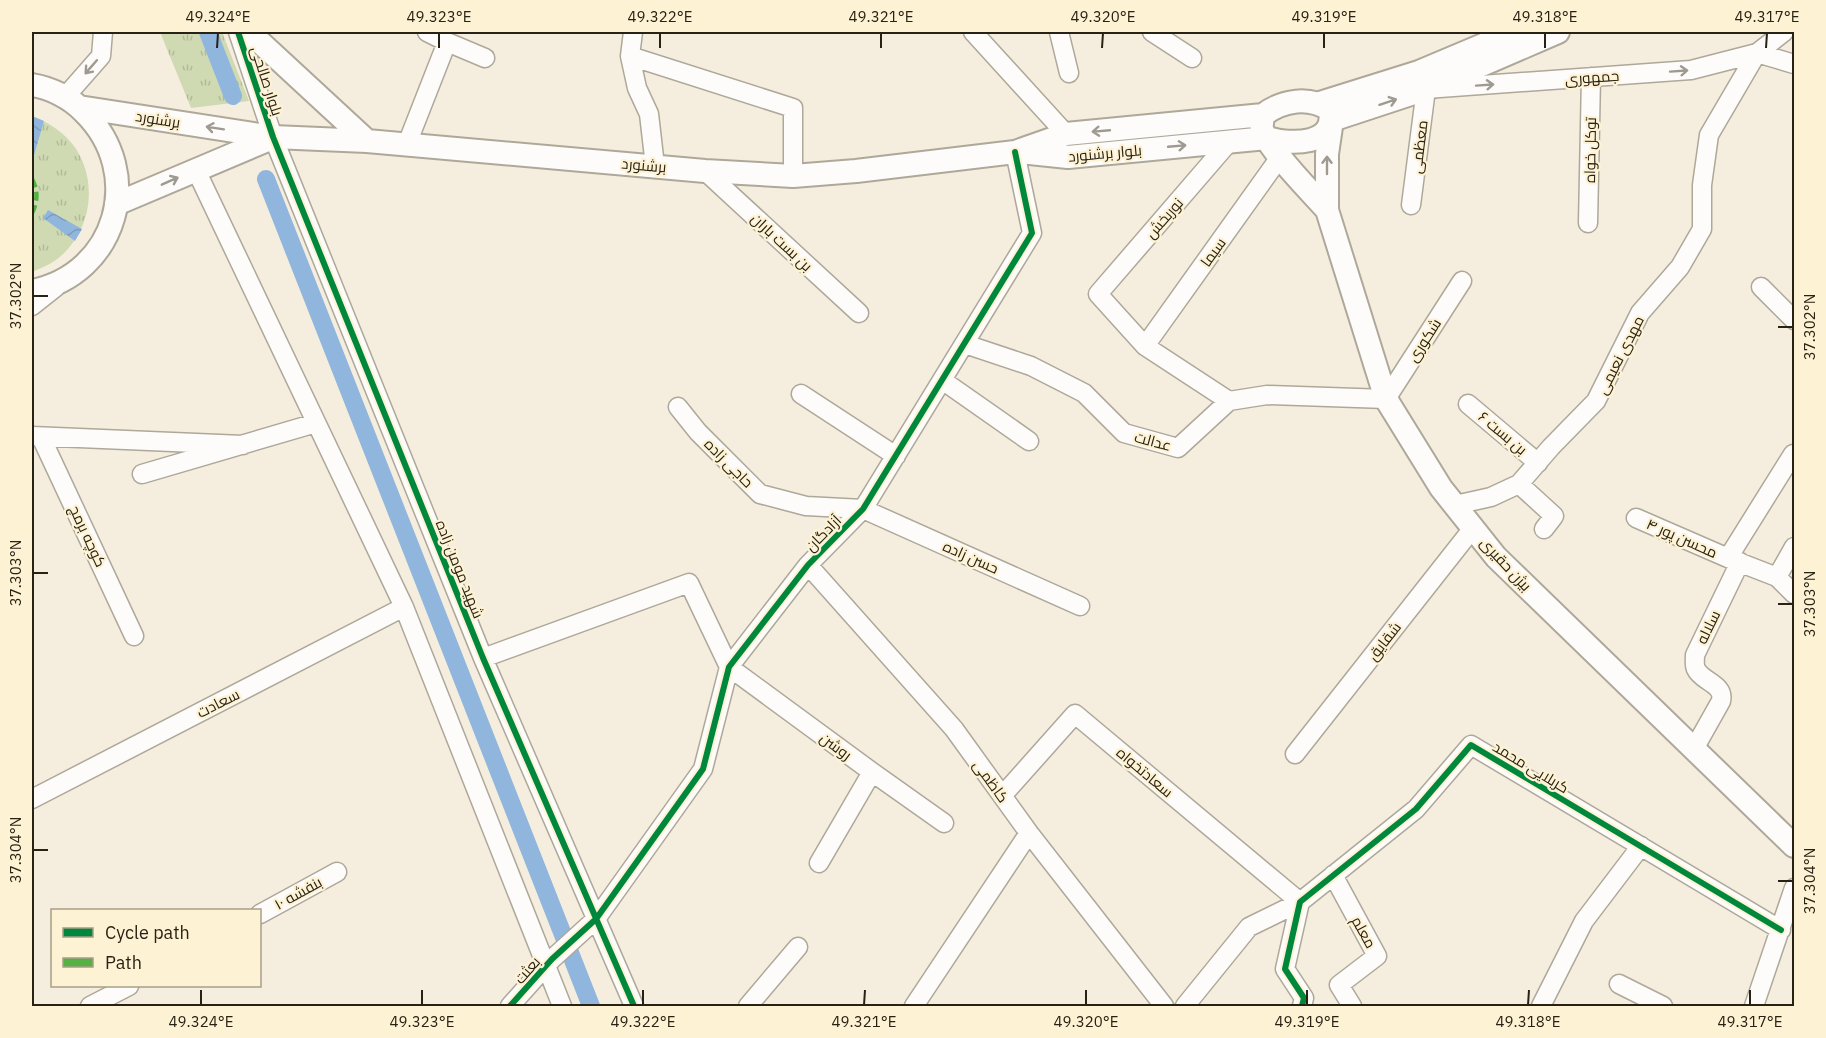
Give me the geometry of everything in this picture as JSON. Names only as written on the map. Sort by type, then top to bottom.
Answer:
[{"type":"main road","points":[[249,32],[367,141]]},
{"type":"main road","points":[[1327,210],[1280,157],[1267,138],[1262,128],[1263,115],[1273,107],[1288,102],[1304,101],[1326,112],[1426,89],[1558,32]]},
{"type":"main road","points":[[1326,112],[1509,33]]},
{"type":"main road","points":[[32,85],[54,92],[72,102],[94,122],[106,141],[114,161],[118,183],[117,204],[107,235],[97,251],[74,273],[59,282],[32,291]]},
{"type":"main road","name":"برشنورد","points":[[72,102],[273,137],[367,141],[705,171],[793,176],[856,171],[1015,152]]},
{"type":"main road","points":[[1326,112],[1327,210]]},
{"type":"main road","name":"بلوار برشنورد","points":[[1015,152],[1068,157],[1267,138],[1282,143],[1299,142],[1317,138],[1328,129],[1326,112]]},
{"type":"main road","name":"بلوار برشنورد","points":[[1015,152],[1066,134],[1263,115]]},
{"type":"main road","name":"برشنورد","points":[[117,204],[273,137]]},
{"type":"main road","name":"بیژن حقیری","points":[[1327,210],[1386,399],[1441,488],[1496,557],[1794,846]]},
{"type":"street","points":[[72,102],[101,56],[103,32]]},
{"type":"street","name":"بلوار صالحی","points":[[238,32],[273,137]]},
{"type":"street","points":[[427,32],[485,58]]},
{"type":"street","points":[[633,32],[630,56],[638,88],[649,114],[655,166]]},
{"type":"street","points":[[973,32],[1066,134]]},
{"type":"street","points":[[1059,32],[1069,73]]},
{"type":"street","points":[[1152,32],[1192,58]]},
{"type":"street","name":"جمهوری","points":[[1426,89],[1691,70],[1757,53],[1784,32]]},
{"type":"street","points":[[407,144],[447,42]]},
{"type":"street","points":[[1757,53],[1794,64]]},
{"type":"street","name":"مهدی نعیمی","points":[[1455,505],[1491,497],[1519,484],[1596,401],[1640,313],[1680,267],[1702,229],[1702,185],[1709,135],[1757,53]]},
{"type":"street","points":[[630,56],[793,108],[793,176]]},
{"type":"street","name":"توکل خواه","points":[[1588,223],[1591,77]]},
{"type":"street","name":"معظمی","points":[[1411,205],[1426,89]]},
{"type":"street","name":"شهید مومن زاده","points":[[273,137],[483,658],[634,1006]]},
{"type":"street","name":"نوربخش","points":[[1145,346],[1098,294],[1229,142]]},
{"type":"street","name":"آزادگان","points":[[580,934],[596,919],[703,769],[729,667],[808,565],[863,509],[1032,233],[1015,152]]},
{"type":"street","name":"سیما","points":[[1145,346],[1280,157]]},
{"type":"street","points":[[196,170],[404,607],[562,1006]]},
{"type":"street","name":"بن بست باران","points":[[705,171],[859,313]]},
{"type":"street","points":[[32,306],[74,273]]},
{"type":"street","name":"شکوری","points":[[1386,399],[1462,281]]},
{"type":"street","points":[[1761,287],[1794,320]]},
{"type":"street","name":"عدالت","points":[[964,344],[1031,366],[1084,393],[1124,433],[1178,448],[1229,401]]},
{"type":"street","points":[[1145,346],[1229,401],[1268,395],[1386,399]]},
{"type":"street","points":[[942,380],[1029,441]]},
{"type":"street","points":[[801,394],[896,456]]},
{"type":"street","name":"بن بست ۶","points":[[1468,404],[1538,462]]},
{"type":"street","name":"حاجی زاده","points":[[678,407],[698,432],[760,494],[806,506],[863,509]]},
{"type":"street","points":[[142,474],[316,423]]},
{"type":"street","points":[[36,437],[243,445]]},
{"type":"street","name":"کوچه برمچ","points":[[36,437],[134,636]]},
{"type":"street","points":[[1734,560],[1793,454]]},
{"type":"street","points":[[1519,484],[1549,523]]},
{"type":"street","name":"حسن زاده","points":[[863,509],[1080,606]]},
{"type":"street","name":"محسن پور ۴","points":[[1636,518],[1777,577]]},
{"type":"street","name":"شقایق","points":[[1295,754],[1473,528]]},
{"type":"street","points":[[1794,547],[1777,577],[1794,594]]},
{"type":"street","name":"سلاله","points":[[1694,749],[1722,696],[1719,688],[1700,674],[1695,667],[1695,655],[1734,560]]},
{"type":"street","name":"کاظمی","points":[[808,565],[954,729],[1029,833],[1164,1006]]},
{"type":"street","points":[[483,658],[689,583],[729,667]]},
{"type":"street","name":"سعادت","points":[[32,799],[404,607]]},
{"type":"street","name":"روشن","points":[[729,667],[944,823]]},
{"type":"street","name":"سعادتخواه","points":[[1002,796],[1075,714],[1300,902]]},
{"type":"street","name":"کربلایی محمد","points":[[1185,1006],[1249,927],[1300,902],[1416,809],[1471,745],[1782,930]]},
{"type":"street","points":[[819,863],[872,772]]},
{"type":"street","points":[[914,1006],[1029,833]]},
{"type":"street","points":[[1542,1006],[1584,921],[1641,846]]},
{"type":"street","name":"بنفشه ۱۰","points":[[261,913],[338,872]]},
{"type":"street","name":"معلم","points":[[1333,875],[1377,956],[1340,985],[1352,1006]]},
{"type":"street","points":[[1754,1006],[1782,930],[1794,888]]},
{"type":"street","points":[[1300,902],[1285,969],[1304,998],[1302,1006]]},
{"type":"street","name":"بعثت","points":[[510,1006],[546,965],[580,934]]},
{"type":"street","points":[[748,1006],[798,947]]},
{"type":"street","points":[[1619,984],[1663,1006]]},
{"type":"street","points":[[90,1006],[127,987]]},
{"type":"green space","points":[[160,32],[222,32],[249,101],[191,108]]},
{"type":"green space","points":[[32,116],[60,132],[76,149],[85,170],[89,198],[87,212],[76,239],[53,262],[32,272]]},
{"type":"water","points":[[32,116],[44,121],[32,162]]},
{"type":"water","points":[[48,210],[82,229],[75,241],[43,218]]},
{"type":"waterway","points":[[208,32],[233,96]]},
{"type":"waterway","points":[[266,179],[591,1006]]},
{"type":"marked path","points":[[32,179],[36,196],[32,213]]},
{"type":"cycle path","points":[[238,32],[273,137],[483,658],[634,1006]]},
{"type":"cycle path","points":[[510,1006],[552,959],[596,919],[703,769],[729,667],[808,565],[863,509],[1032,233],[1015,152]]},
{"type":"cycle path","points":[[1302,1006],[1304,998],[1285,969],[1300,902],[1416,809],[1471,745],[1781,930]]}]
